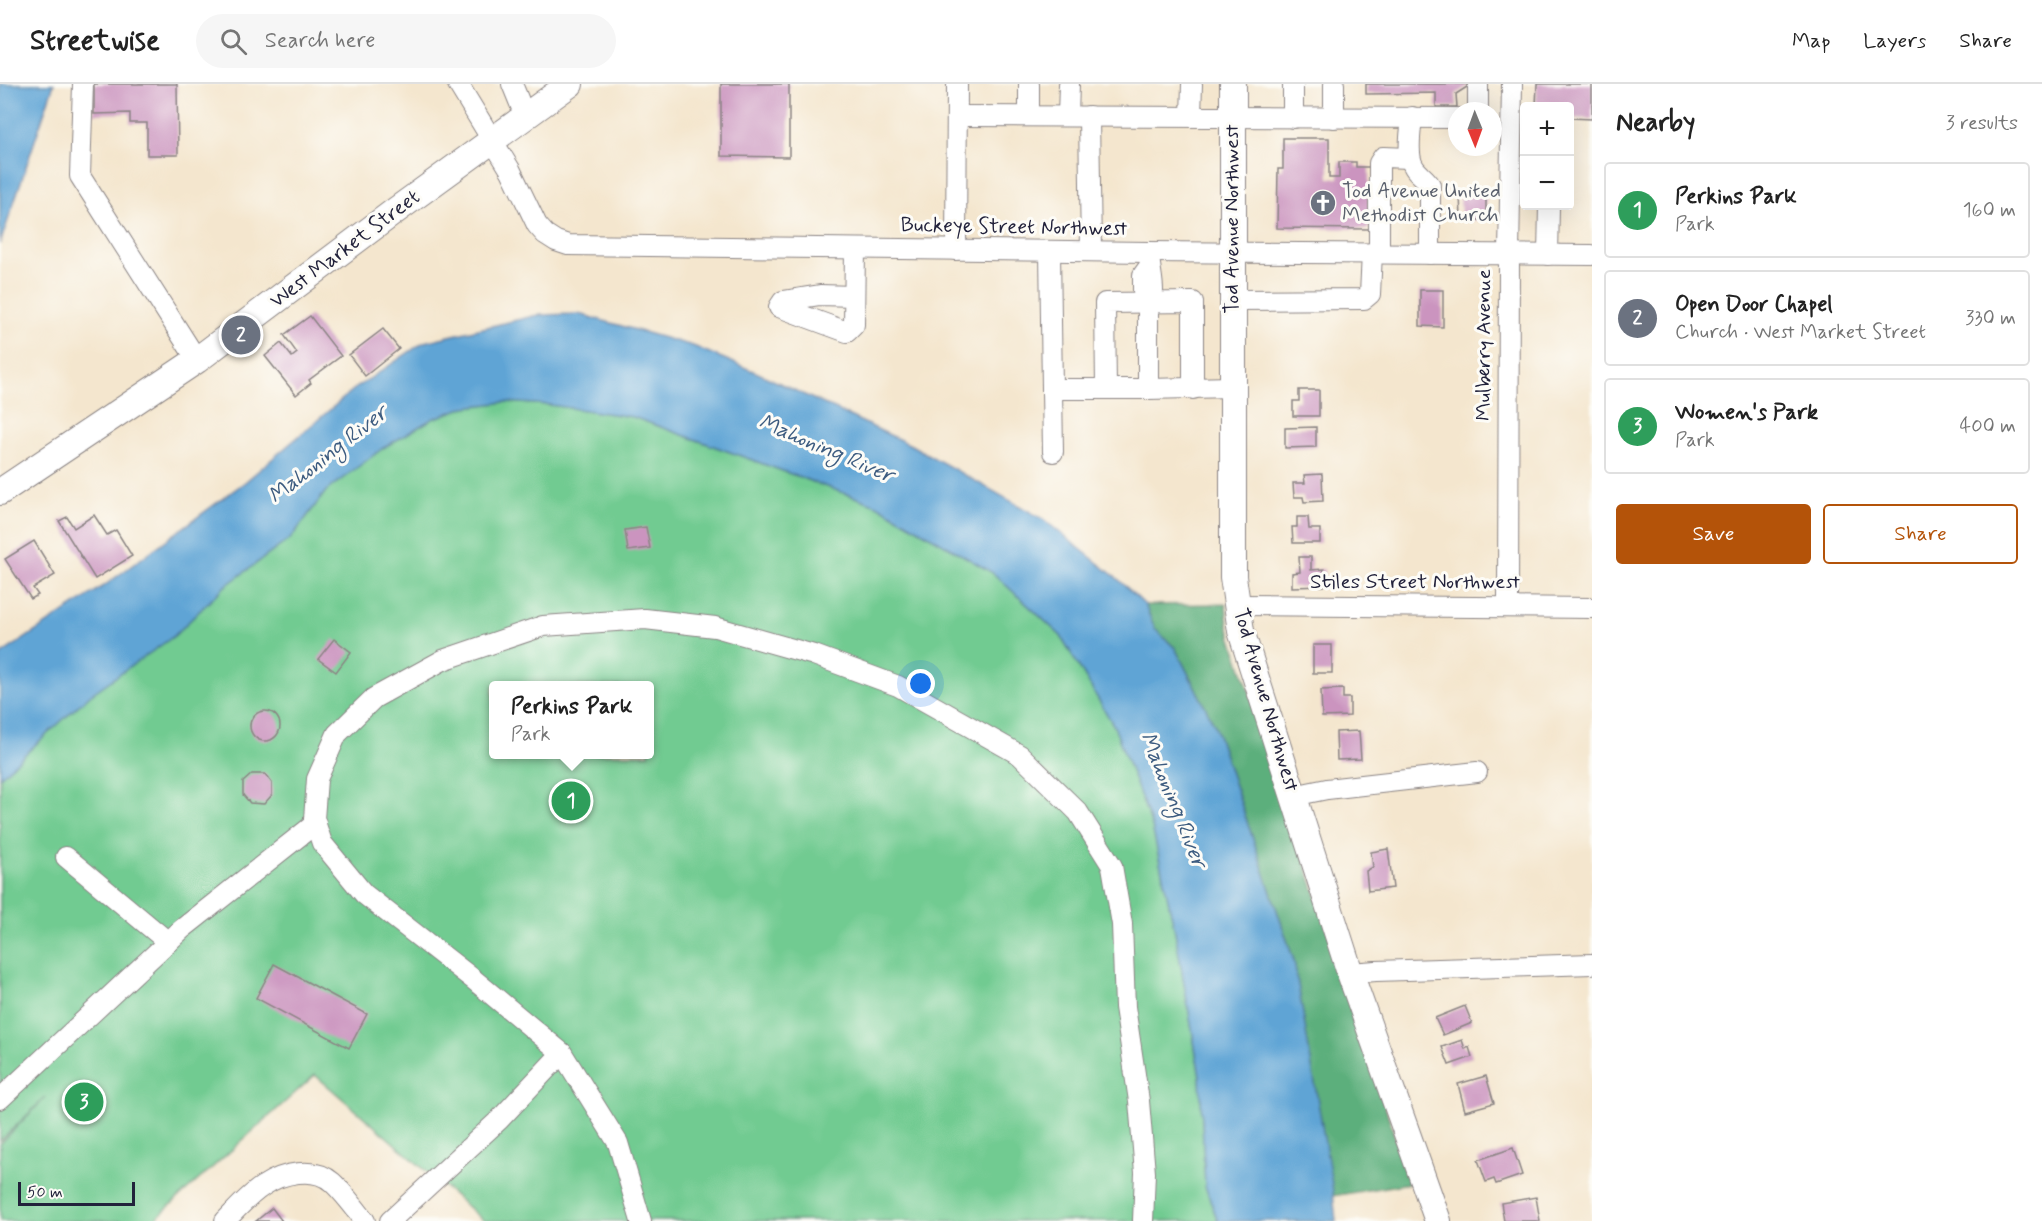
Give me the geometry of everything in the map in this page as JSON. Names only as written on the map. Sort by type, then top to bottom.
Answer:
[{"type":"main road","name":"West Market Street","points":[[0,492],[197,360],[394,211],[570,84]]},
{"type":"main road","name":"Tod Avenue Northwest","points":[[1233,84],[1233,578],[1241,631],[1350,973],[1438,1221]]},
{"type":"street","points":[[83,84],[80,176],[197,360]]},
{"type":"street","name":"Buckeye Street Northwest","points":[[458,84],[511,171],[537,225],[551,238],[568,245],[1091,251],[1149,260],[1232,252],[1592,255]]},
{"type":"street","points":[[512,84],[525,116]]},
{"type":"street","points":[[956,250],[957,84]]},
{"type":"street","points":[[1029,84],[1029,116]]},
{"type":"street","points":[[1068,116],[1069,84]]},
{"type":"street","points":[[1191,116],[1192,84]]},
{"type":"street","points":[[1293,84],[1293,117]]},
{"type":"street","points":[[1334,84],[1334,118]]},
{"type":"street","points":[[1478,84],[1478,102]]},
{"type":"street","name":"Mulberry Avenue","points":[[1508,607],[1509,254],[1517,158],[1502,118],[1512,84]]},
{"type":"street","points":[[957,116],[1448,118]]},
{"type":"street","points":[[1089,116],[1091,251]]},
{"type":"street","points":[[1412,117],[1410,158],[1414,168],[1431,185],[1430,254]]},
{"type":"street","points":[[1232,300],[1364,299],[1370,294],[1376,253],[1379,163],[1383,157],[1410,158]]},
{"type":"street","points":[[1548,255],[1549,210]]},
{"type":"street","points":[[854,297],[855,249]]},
{"type":"street","points":[[1050,251],[1053,452]]},
{"type":"street","points":[[1148,389],[1148,299],[1143,291],[1143,275],[1149,260]]},
{"type":"street","points":[[1106,389],[1105,303],[1148,299],[1193,302],[1193,388]]},
{"type":"street","points":[[1052,389],[1233,387]]},
{"type":"street","name":"Stiles Street Northwest","points":[[1237,605],[1592,608]]},
{"type":"street","points":[[641,1221],[618,1143],[562,1053],[473,979],[364,894],[322,843],[314,819],[317,779],[337,734],[374,698],[443,660],[543,627],[645,618],[716,627],[814,655],[898,686],[1020,755],[1078,813],[1112,866],[1122,924],[1125,1007],[1139,1101],[1145,1173],[1143,1221]]},
{"type":"street","points":[[1293,796],[1327,789],[1477,772]]},
{"type":"street","points":[[0,1099],[182,929],[315,823]]},
{"type":"street","points":[[66,857],[168,942]]},
{"type":"street","points":[[1350,973],[1592,964]]},
{"type":"street","points":[[390,1221],[499,1120],[562,1053]]},
{"type":"street","points":[[225,1221],[263,1186],[279,1178],[301,1173],[318,1174],[331,1182],[365,1221]]},
{"type":"green space","points":[[505,402],[550,405],[633,417],[877,505],[993,573],[1061,636],[1114,726],[1152,826],[1175,931],[1200,1076],[1205,1186],[1218,1221],[484,1221],[315,1075],[153,1221],[0,1221],[0,1144],[46,1097],[0,1141],[0,777],[90,695],[174,636],[224,587],[291,538],[326,491],[383,448],[432,419],[465,407]]},
{"type":"green space","points":[[1226,604],[1228,626],[1410,1183],[1333,1196],[1294,961],[1215,726],[1175,648],[1155,629],[1145,605]]},
{"type":"water","points":[[0,84],[54,84],[0,244]]},
{"type":"water","name":"Mahoning River","points":[[579,314],[693,346],[758,373],[911,445],[1043,519],[1118,579],[1145,605],[1155,629],[1175,648],[1215,726],[1294,961],[1332,1184],[1336,1221],[1218,1221],[1205,1186],[1200,1076],[1175,931],[1152,826],[1114,726],[1061,636],[993,573],[877,505],[633,417],[550,405],[505,402],[465,407],[432,419],[383,448],[326,491],[291,538],[224,587],[174,636],[90,695],[0,777],[0,655],[108,583],[245,482],[353,390],[424,342],[538,315]]},
{"type":"building","points":[[94,84],[177,84],[178,155],[147,155],[147,123],[130,123],[130,113],[94,114]]},
{"type":"building","points":[[721,84],[789,84],[789,157],[721,156]]},
{"type":"building","points":[[1366,84],[1467,84],[1467,87],[1456,94],[1457,102],[1448,102],[1448,107],[1436,107],[1436,93],[1366,94]]},
{"type":"building","points":[[1537,84],[1592,84],[1592,119],[1574,118],[1574,102],[1536,102]]},
{"type":"building","name":"Tod Avenue United Methodist Church","points":[[1283,138],[1329,138],[1329,178],[1339,178],[1339,162],[1356,162],[1356,167],[1369,167],[1369,229],[1277,228],[1278,169],[1283,169]]},
{"type":"building","points":[[1460,192],[1486,192],[1486,220],[1461,220]]},
{"type":"building","points":[[1420,290],[1443,290],[1443,327],[1420,326]]},
{"type":"building","points":[[310,316],[341,356],[309,380],[311,383],[296,395],[265,356],[281,343],[292,357],[297,353],[284,335]]},
{"type":"building","points":[[383,329],[399,349],[365,376],[349,355]]},
{"type":"building","points":[[1299,390],[1319,390],[1319,416],[1293,416],[1293,401],[1299,401]]},
{"type":"building","points":[[1316,427],[1316,447],[1285,448],[1285,428]]},
{"type":"building","points":[[1322,474],[1323,501],[1304,502],[1303,497],[1294,497],[1293,483],[1305,483],[1304,475]]},
{"type":"building","points":[[94,515],[107,535],[116,530],[132,556],[95,579],[59,521],[67,517],[74,528]]},
{"type":"building","points":[[1297,517],[1308,517],[1309,529],[1320,529],[1320,543],[1293,543],[1292,527],[1297,527]]},
{"type":"building","points":[[646,527],[650,548],[628,551],[625,530]]},
{"type":"building","points":[[34,541],[55,575],[33,588],[38,595],[31,599],[5,559]]},
{"type":"building","points":[[1299,557],[1311,557],[1311,570],[1324,569],[1324,586],[1292,587],[1292,573],[1300,572]]},
{"type":"building","points":[[334,639],[351,652],[336,672],[318,659]]},
{"type":"building","points":[[1313,645],[1332,645],[1332,673],[1313,673]]},
{"type":"building","points":[[1343,689],[1343,698],[1350,698],[1350,716],[1322,717],[1321,690]]},
{"type":"building","points":[[265,711],[271,712],[279,720],[279,732],[271,740],[265,741],[259,740],[251,732],[250,726],[251,720],[259,712]]},
{"type":"building","points":[[1359,731],[1361,759],[1337,760],[1336,732]]},
{"type":"building","points":[[252,774],[265,774],[272,783],[272,795],[264,804],[250,803],[243,795],[243,782]]},
{"type":"building","points":[[1388,849],[1393,888],[1368,891],[1366,871],[1373,867],[1371,852]]},
{"type":"building","points":[[274,964],[367,1014],[349,1048],[256,998]]},
{"type":"building","points":[[1465,1006],[1472,1023],[1443,1035],[1435,1018]]},
{"type":"building","points":[[1462,1040],[1465,1049],[1469,1047],[1472,1057],[1449,1065],[1442,1047]]},
{"type":"building","points":[[1486,1076],[1494,1103],[1465,1111],[1458,1084]]},
{"type":"building","points":[[1513,1148],[1522,1175],[1496,1184],[1494,1179],[1486,1182],[1478,1160]]},
{"type":"building","points":[[1536,1197],[1540,1221],[1504,1221],[1501,1203]]},
{"type":"building","points":[[272,1208],[282,1221],[256,1221]]},
{"type":"place","name":"Tod Avenue United Methodist Church","points":[[1323,203]]},
{"type":"place","name":"Open Door Chapel","points":[[241,335]]},
{"type":"place","name":"Perkins Park","points":[[571,801]]},
{"type":"place","name":"Women's Park","points":[[84,1102]]}]
